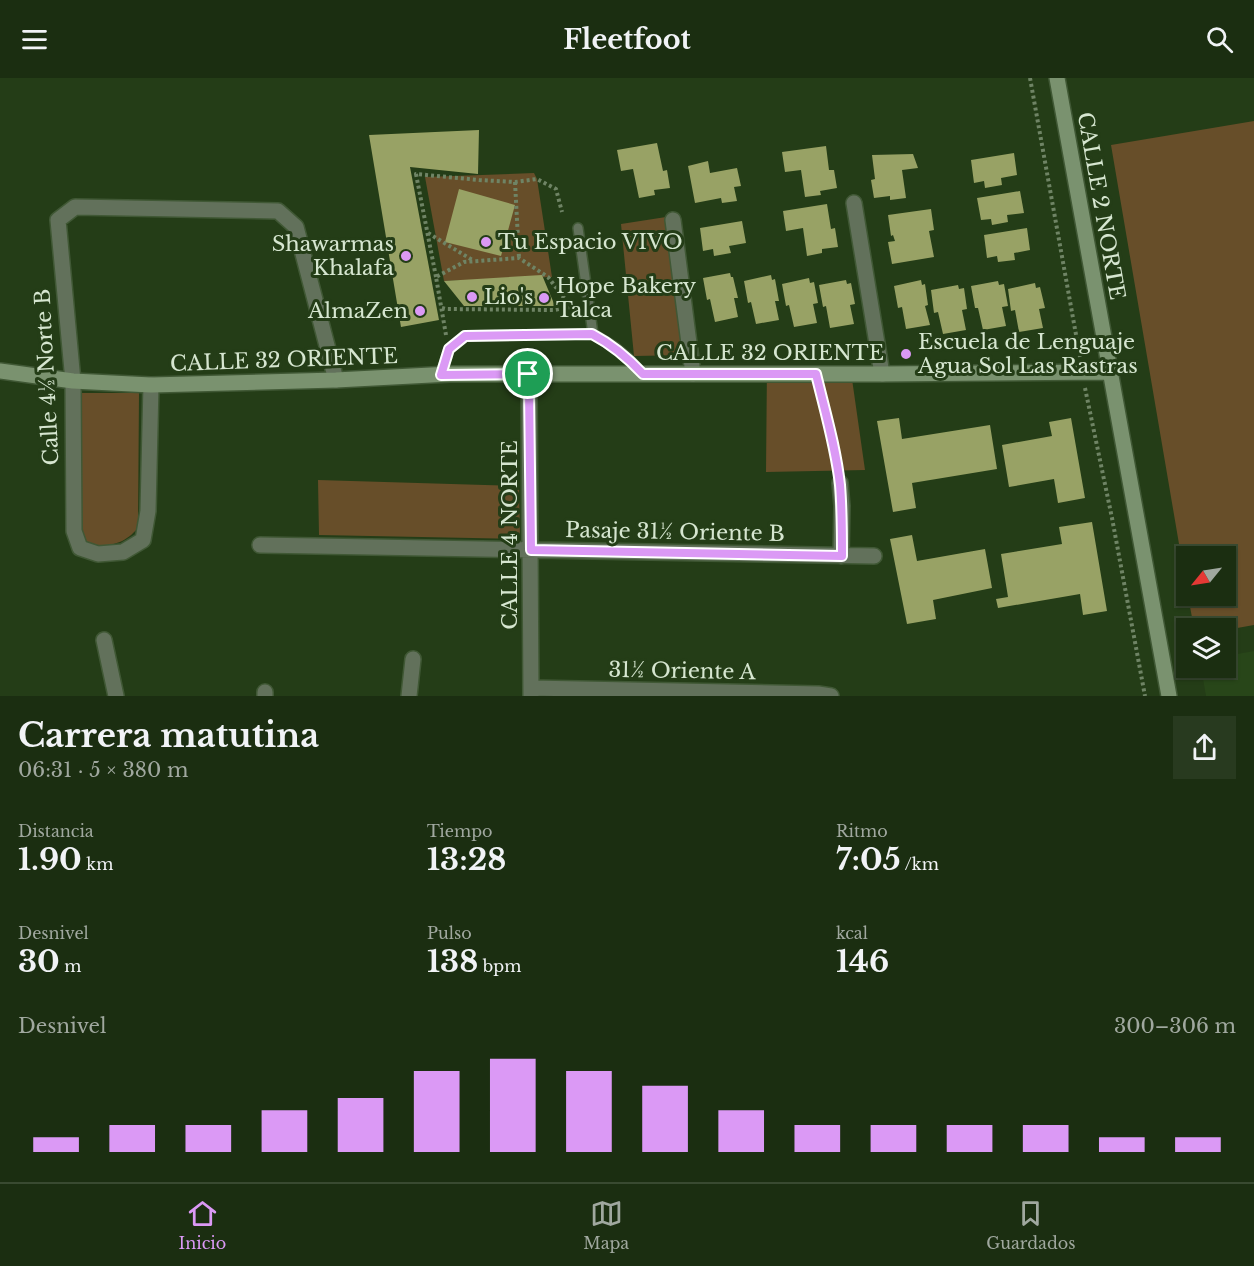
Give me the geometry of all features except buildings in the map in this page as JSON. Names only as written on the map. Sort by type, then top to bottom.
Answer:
[{"type":"street","name":"CALLE 2 NORTE","points":[[1057,78],[1169,696]]},
{"type":"street","points":[[854,203],[882,374]]},
{"type":"street","name":"Calle 4½ Norte B","points":[[151,385],[148,511],[143,540],[123,552],[98,554],[80,548],[74,531],[73,381],[58,220],[75,207],[278,211],[296,227],[336,380]]},
{"type":"street","points":[[673,220],[693,374]]},
{"type":"street","name":"CALLE 32 ORIENTE","points":[[0,371],[73,381],[151,385],[441,375],[1109,372]]},
{"type":"street","name":"CALLE 4 NORTE","points":[[528,374],[531,692]]},
{"type":"street","points":[[840,483],[842,556]]},
{"type":"street","name":"Pasaje 31½ Oriente B","points":[[260,545],[874,556]]},
{"type":"street","points":[[104,640],[116,696]]},
{"type":"street","points":[[408,696],[413,659]]},
{"type":"street","name":"31½ Oriente A","points":[[531,692],[818,694],[831,696]]},
{"type":"lane","points":[[578,228],[592,334]]},
{"type":"lane","points":[[441,375],[449,349],[465,336],[592,334],[616,348],[643,374]]},
{"type":"path","points":[[449,349],[416,174],[515,182],[537,179],[556,189],[562,212]]},
{"type":"path","points":[[515,182],[519,258]]},
{"type":"path","points":[[428,233],[475,261]]},
{"type":"path","points":[[436,277],[464,262],[519,258],[548,278],[570,307],[590,321]]},
{"type":"path","points":[[441,308],[554,310],[570,307]]},
{"type":"path","points":[[816,374],[840,483]]},
{"type":"shaded area","points":[[1254,121],[1254,625],[1236,628],[1236,618],[1192,618],[1190,606],[1236,606],[1236,546],[1179,546],[1111,145]]},
{"type":"shaded area","points":[[534,173],[537,179],[552,277],[444,281],[425,177]]},
{"type":"shaded area","points":[[666,217],[690,355],[634,356],[621,224]]},
{"type":"shaded area","points":[[767,365],[850,365],[865,470],[766,472]]},
{"type":"shaded area","points":[[77,393],[139,393],[138,528],[127,538],[116,543],[90,545],[76,530]]},
{"type":"shaded area","points":[[318,480],[519,486],[520,539],[319,535]]},
{"type":"shaded area","points":[[1254,651],[1254,696],[1206,696],[1203,678],[1236,678],[1236,654]]},
{"type":"place","name":"Tu Espacio VIVO","points":[[486,242]]},
{"type":"place","name":"Shawarmas Khalafa","points":[[406,256]]},
{"type":"place","name":"Lio's","points":[[472,297]]},
{"type":"place","name":"Hope Bakery Talca","points":[[544,298]]},
{"type":"place","name":"AlmaZen","points":[[420,311]]},
{"type":"place","name":"Escuela de Lenguaje Agua Sol Las Rastras","points":[[906,354]]},
{"type":"route","points":[[592,334],[616,348],[643,374],[816,374],[840,483],[842,556],[531,550],[528,374],[441,375],[449,349],[465,336],[592,334]]}]
